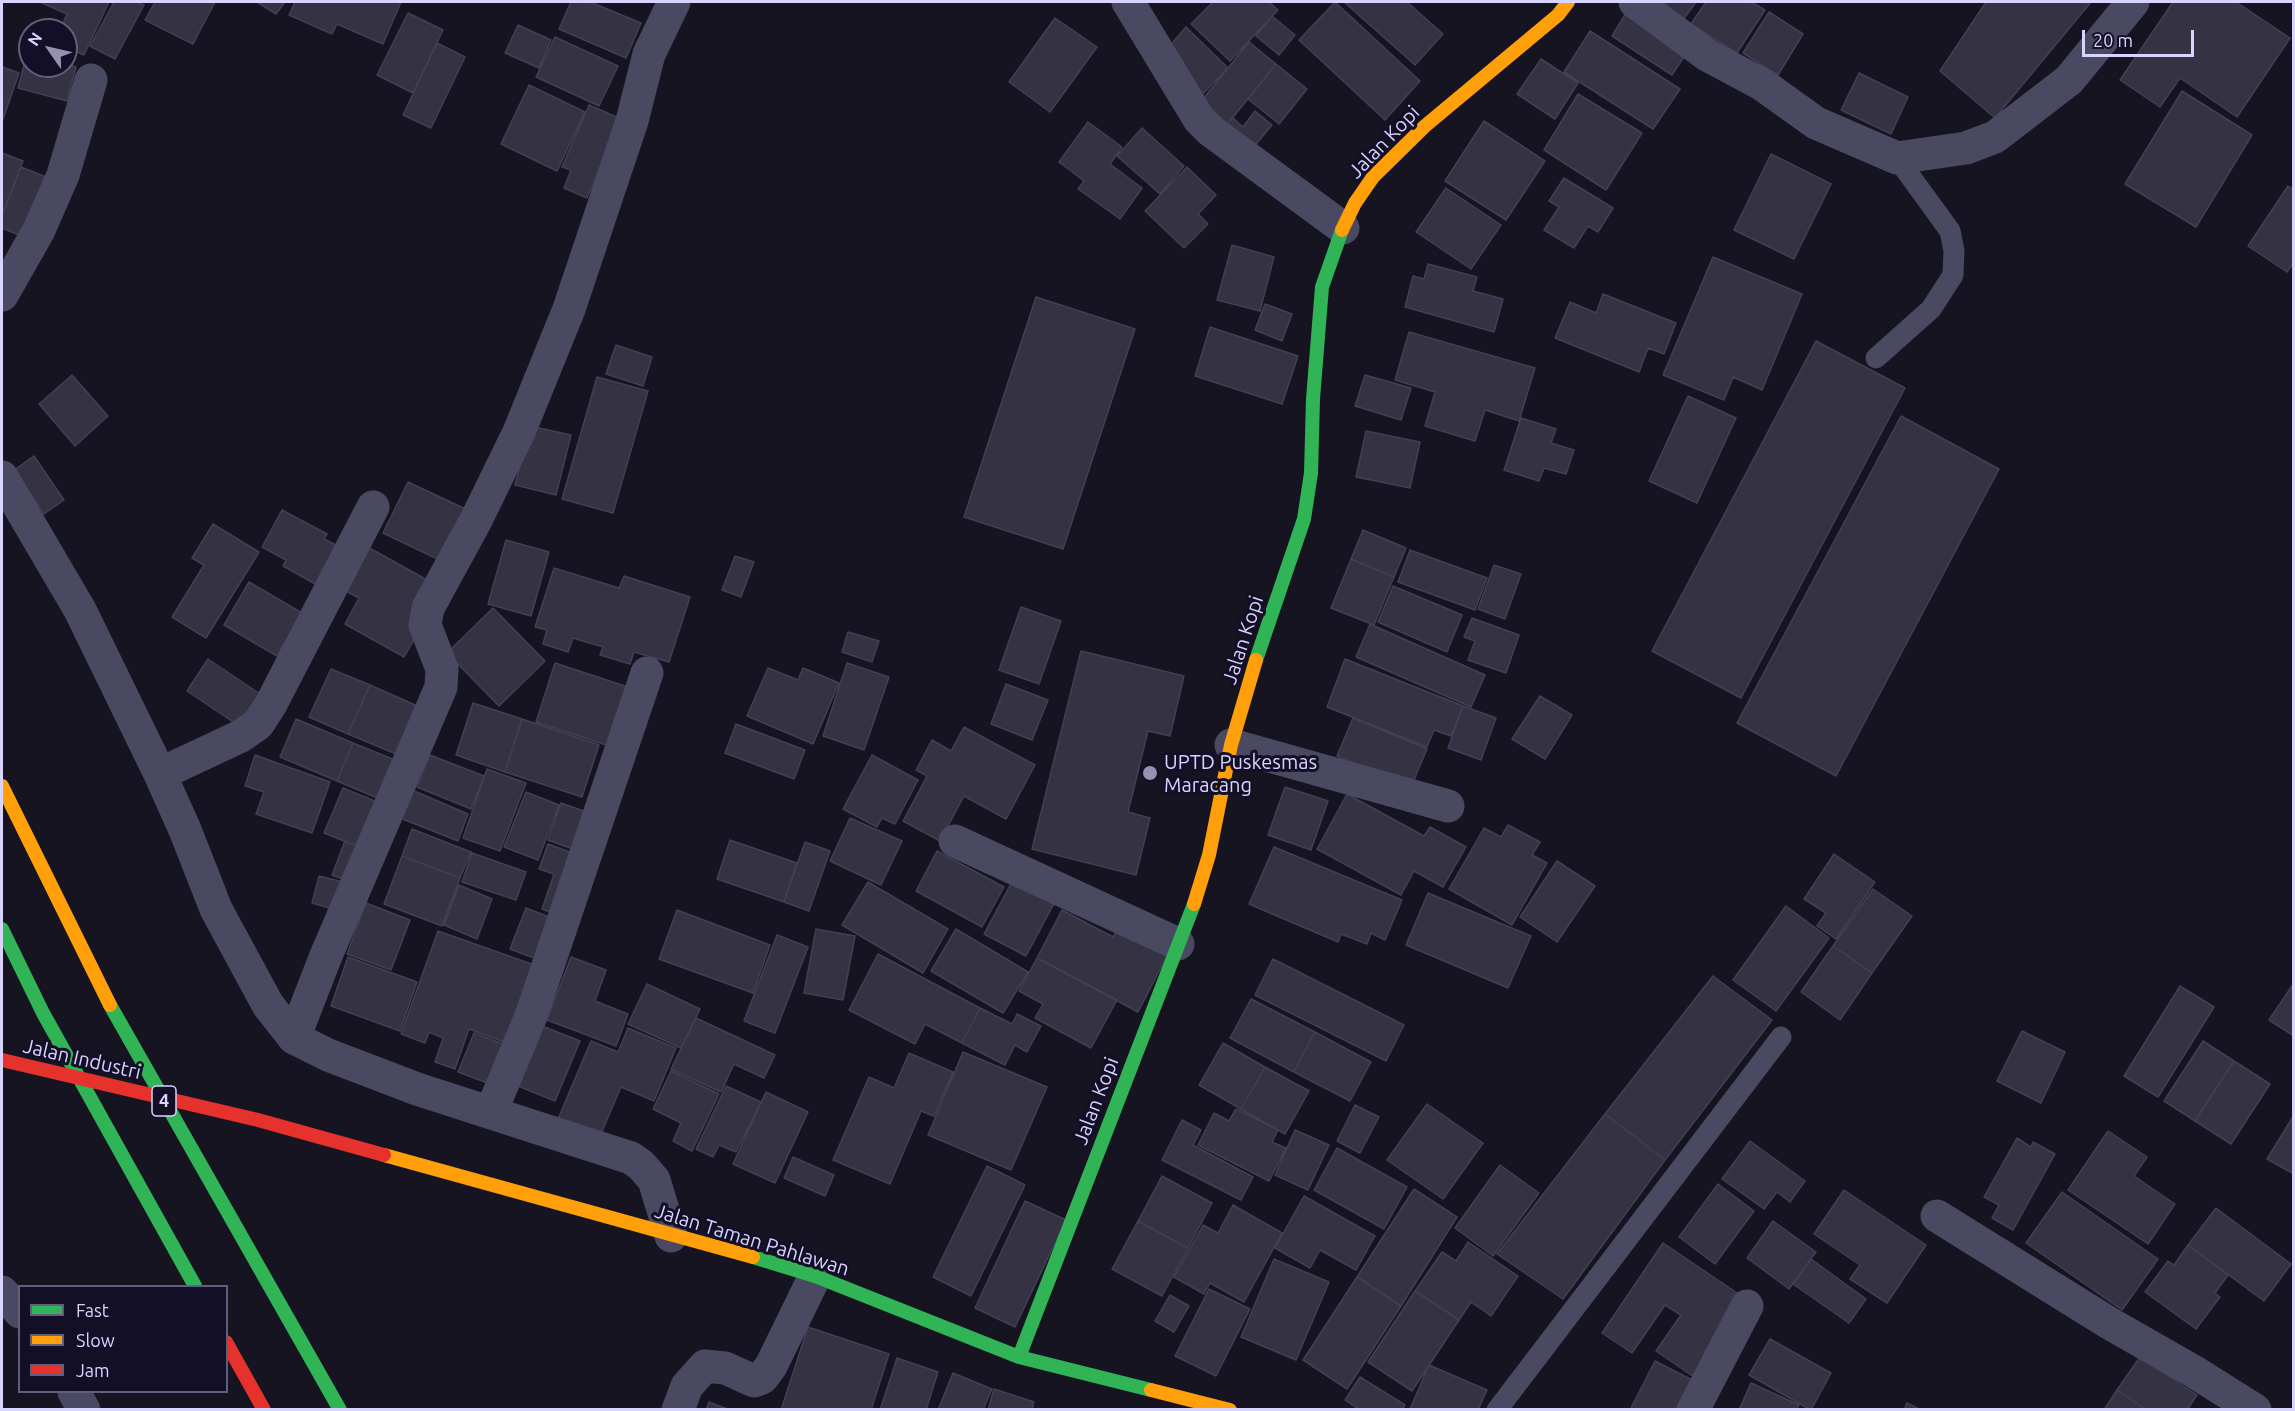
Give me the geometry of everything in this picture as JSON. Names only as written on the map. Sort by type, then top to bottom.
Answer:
[{"type":"main road","name":"Jalan Kopi","points":[[1018,1357],[1200,887],[1209,855],[1231,745],[1262,639],[1304,519],[1311,473],[1313,399],[1322,287],[1343,228],[1355,203],[1373,177],[1425,126],[1558,15],[1568,2]]},
{"type":"main road","name":"4","points":[[2,786],[102,991],[340,1410]]},
{"type":"main road","points":[[2,929],[43,1013],[194,1285]]},
{"type":"main road","name":"Jalan Industri","points":[[2,1060],[258,1120]]},
{"type":"main road","name":"Jalan Taman Pahlawan","points":[[258,1120],[815,1276],[1018,1357],[1230,1410]]},
{"type":"main road","points":[[228,1346],[264,1410]]},
{"type":"street","points":[[294,1038],[324,958],[441,687],[442,669],[425,625],[428,608],[476,520],[519,432],[569,309],[632,121],[649,54],[674,2]]},
{"type":"street","points":[[1128,2],[1199,119],[1211,131],[1343,228]]},
{"type":"street","points":[[1635,2],[1707,55],[1763,85],[1816,123],[1897,158],[1966,148],[1995,137],[2069,80],[2133,2]]},
{"type":"street","points":[[2,295],[39,230],[63,175],[91,80]]},
{"type":"street","points":[[2,477],[80,610],[160,774],[216,909],[268,1005],[294,1038],[328,1055],[406,1085],[611,1150],[636,1162],[654,1180],[671,1236]]},
{"type":"street","points":[[160,774],[240,736],[258,724],[271,704],[373,507]]},
{"type":"street","points":[[491,1112],[531,1016],[647,673]]},
{"type":"street","points":[[1231,745],[1448,806]]},
{"type":"street","points":[[955,841],[1178,944]]},
{"type":"street","points":[[1937,1216],[2255,1410]]},
{"type":"street","points":[[678,1410],[687,1386],[705,1366],[724,1368],[753,1381],[762,1378],[771,1366],[815,1276]]},
{"type":"street","points":[[2,1293],[18,1310]]},
{"type":"street","points":[[1694,1410],[1747,1306]]},
{"type":"street","points":[[75,1393],[84,1410]]},
{"type":"lane","points":[[1876,358],[1931,309],[1953,274],[1954,251],[1950,231],[1897,158]]},
{"type":"lane","points":[[1497,1410],[1781,1037]]},
{"type":"building","points":[[40,2],[109,2],[84,55],[78,52],[78,18],[65,18],[67,14]]},
{"type":"building","points":[[114,2],[137,2],[144,5],[115,59],[90,46]]},
{"type":"building","points":[[155,2],[215,2],[193,44],[145,20]]},
{"type":"building","points":[[257,2],[285,2],[276,14]]},
{"type":"building","points":[[295,2],[401,2],[383,44],[337,24],[332,34],[289,15]]},
{"type":"building","points":[[571,2],[590,2],[641,23],[626,58],[559,29]]},
{"type":"building","points":[[1213,2],[1269,2],[1278,10],[1230,61],[1191,24]]},
{"type":"building","points":[[1335,2],[1420,81],[1385,120],[1299,40]]},
{"type":"building","points":[[1344,2],[1407,2],[1443,34],[1415,65]]},
{"type":"building","points":[[1656,2],[1696,2],[1683,20]]},
{"type":"building","points":[[1706,2],[1751,2],[1765,10],[1737,53],[1691,24]]},
{"type":"building","points":[[1986,2],[2091,2],[1995,118],[1940,71]]},
{"type":"building","points":[[2173,2],[2236,2],[2290,38],[2237,117],[2180,78],[2160,107],[2120,80]]},
{"type":"building","points":[[1769,12],[1803,34],[1778,75],[1743,53]]},
{"type":"building","points":[[408,13],[443,30],[413,93],[377,75]]},
{"type":"building","points":[[1626,13],[1687,52],[1672,75],[1612,36]]},
{"type":"building","points":[[1272,16],[1295,35],[1279,55],[1256,36]]},
{"type":"building","points":[[1055,18],[1097,47],[1050,112],[1009,82]]},
{"type":"building","points":[[518,25],[551,40],[539,68],[505,53]]},
{"type":"building","points":[[1186,27],[1228,68],[1198,99],[1168,48]]},
{"type":"building","points":[[1590,31],[1680,89],[1653,129],[1564,72]]},
{"type":"building","points":[[555,37],[618,66],[599,106],[536,77]]},
{"type":"building","points":[[1249,42],[1276,64],[1226,126],[1199,104]]},
{"type":"building","points":[[437,43],[465,57],[431,128],[403,115]]},
{"type":"building","points":[[1541,59],[1578,83],[1555,119],[1517,94]]},
{"type":"building","points":[[1276,64],[1307,89],[1279,124],[1248,99]]},
{"type":"building","points":[[2,67],[18,73],[18,76],[2,118]]},
{"type":"building","points":[[1859,73],[1908,97],[1891,134],[1841,110]]},
{"type":"building","points":[[21,78],[73,78],[67,101],[18,88]]},
{"type":"building","points":[[529,85],[585,112],[557,171],[501,144]]},
{"type":"building","points":[[2182,91],[2252,135],[2196,227],[2125,184]]},
{"type":"building","points":[[1578,94],[1642,133],[1606,190],[1544,150]]},
{"type":"building","points":[[589,105],[621,119],[587,198],[564,188],[571,170],[562,167]]},
{"type":"building","points":[[1255,111],[1272,125],[1252,149],[1226,126],[1233,118],[1243,127]]},
{"type":"building","points":[[1484,121],[1545,161],[1506,220],[1445,181]]},
{"type":"building","points":[[1088,122],[1122,147],[1110,164],[1142,188],[1120,219],[1078,189],[1084,181],[1059,162]]},
{"type":"building","points":[[1142,128],[1184,166],[1160,194],[1117,156]]},
{"type":"building","points":[[2,153],[23,161],[2,216]]},
{"type":"building","points":[[1771,154],[1831,184],[1794,259],[1734,230]]},
{"type":"building","points":[[21,167],[54,180],[31,240],[2,228],[2,216]]},
{"type":"building","points":[[1187,167],[1216,195],[1198,214],[1208,224],[1184,248],[1145,211]]},
{"type":"building","points":[[1564,178],[1613,208],[1598,232],[1588,226],[1574,248],[1544,230],[1559,207],[1549,201]]},
{"type":"building","points":[[2288,186],[2294,190],[2294,262],[2287,272],[2248,246]]},
{"type":"building","points":[[1446,188],[1501,225],[1471,269],[1416,232]]},
{"type":"building","points":[[1232,245],[1274,257],[1260,311],[1217,300]]},
{"type":"building","points":[[1713,257],[1802,294],[1762,390],[1733,377],[1724,400],[1663,375]]},
{"type":"building","points":[[1428,264],[1477,277],[1473,291],[1503,299],[1494,332],[1405,307],[1413,276],[1424,279]]},
{"type":"building","points":[[1603,294],[1676,323],[1664,354],[1648,348],[1639,372],[1555,338],[1570,302],[1596,313]]},
{"type":"building","points":[[1036,297],[1135,329],[1063,549],[964,517]]},
{"type":"building","points":[[1265,304],[1292,314],[1282,341],[1255,330]]},
{"type":"building","points":[[1210,327],[1298,356],[1282,404],[1195,376]]},
{"type":"building","points":[[1409,332],[1535,368],[1519,421],[1485,410],[1475,441],[1425,426],[1435,392],[1395,380]]},
{"type":"building","points":[[1816,341],[1905,388],[1741,698],[1652,651]]},
{"type":"building","points":[[616,345],[652,357],[643,386],[606,374]]},
{"type":"building","points":[[72,375],[108,416],[75,446],[39,404]]},
{"type":"building","points":[[1365,375],[1411,388],[1401,420],[1355,406]]},
{"type":"building","points":[[597,377],[648,391],[613,513],[562,499]]},
{"type":"building","points":[[1688,396],[1736,418],[1697,503],[1649,481]]},
{"type":"building","points":[[1901,416],[1999,469],[1836,776],[1737,723]]},
{"type":"building","points":[[1521,418],[1556,429],[1551,443],[1574,450],[1566,474],[1544,468],[1539,481],[1504,470]]},
{"type":"building","points":[[530,426],[571,435],[556,495],[515,485]]},
{"type":"building","points":[[1366,431],[1420,442],[1410,488],[1356,477]]},
{"type":"building","points":[[34,456],[64,500],[44,514],[14,470]]},
{"type":"building","points":[[408,482],[474,513],[450,565],[383,533]]},
{"type":"building","points":[[282,510],[327,534],[324,539],[340,547],[319,586],[283,566],[286,560],[262,547]]},
{"type":"building","points":[[213,524],[259,552],[206,638],[172,617],[204,565],[192,558]]},
{"type":"building","points":[[1363,530],[1406,548],[1394,577],[1351,559]]},
{"type":"building","points":[[506,540],[549,552],[531,616],[488,604]]},
{"type":"building","points":[[366,546],[436,585],[424,622],[404,657],[345,624],[359,598],[342,589]]},
{"type":"building","points":[[1410,550],[1487,578],[1475,610],[1398,582]]},
{"type":"building","points":[[735,556],[754,562],[741,597],[722,590]]},
{"type":"building","points":[[1351,559],[1394,577],[1374,625],[1331,608]]},
{"type":"building","points":[[1494,565],[1521,574],[1505,619],[1478,609]]},
{"type":"building","points":[[554,568],[619,588],[624,576],[690,597],[669,662],[634,652],[630,664],[600,655],[603,647],[573,638],[568,652],[543,644],[547,630],[535,627]]},
{"type":"building","points":[[249,582],[302,613],[277,656],[224,625]]},
{"type":"building","points":[[1393,586],[1462,615],[1447,652],[1378,622]]},
{"type":"building","points":[[1021,607],[1061,621],[1039,684],[999,670]]},
{"type":"building","points":[[493,608],[545,661],[499,706],[447,653]]},
{"type":"building","points":[[1472,618],[1519,635],[1506,673],[1468,660],[1475,641],[1464,637]]},
{"type":"building","points":[[1370,624],[1485,675],[1471,707],[1356,657]]},
{"type":"building","points":[[848,632],[879,641],[872,662],[842,652]]},
{"type":"building","points":[[1081,651],[1184,676],[1170,736],[1148,731],[1128,812],[1150,818],[1136,875],[1032,849]]},
{"type":"building","points":[[208,659],[266,698],[245,730],[187,691]]},
{"type":"building","points":[[1345,659],[1463,706],[1451,736],[1434,730],[1427,747],[1327,707]]},
{"type":"building","points":[[555,663],[628,687],[609,746],[536,722]]},
{"type":"building","points":[[847,663],[889,677],[864,750],[823,736]]},
{"type":"building","points":[[768,668],[798,680],[803,668],[839,683],[813,744],[747,716]]},
{"type":"building","points":[[331,669],[370,685],[348,734],[309,717]]},
{"type":"building","points":[[1006,684],[1048,700],[1032,740],[991,724]]},
{"type":"building","points":[[370,685],[422,708],[401,756],[348,734]]},
{"type":"building","points":[[1540,696],[1572,715],[1545,759],[1512,739]]},
{"type":"building","points":[[473,703],[522,719],[505,772],[456,755]]},
{"type":"building","points":[[1463,706],[1496,718],[1481,760],[1448,748]]},
{"type":"building","points":[[1353,718],[1427,749],[1408,794],[1371,771],[1337,756]]},
{"type":"building","points":[[296,719],[353,743],[337,781],[280,757]]},
{"type":"building","points":[[522,719],[599,745],[582,797],[505,772]]},
{"type":"building","points":[[736,724],[805,750],[794,779],[725,753]]},
{"type":"building","points":[[964,727],[1035,765],[1006,819],[964,796],[940,841],[903,821],[927,776],[916,770],[932,740],[951,751]]},
{"type":"building","points":[[353,743],[405,764],[389,803],[337,781]]},
{"type":"building","points":[[255,755],[330,782],[312,833],[256,814],[264,792],[245,786]]},
{"type":"building","points":[[430,755],[484,776],[471,809],[417,787]]},
{"type":"building","points":[[872,755],[918,780],[895,824],[882,818],[877,827],[843,809]]},
{"type":"building","points":[[487,769],[526,783],[500,851],[463,838]]},
{"type":"building","points":[[1285,787],[1328,801],[1311,850],[1268,835]]},
{"type":"building","points":[[343,788],[387,806],[369,851],[324,833]]},
{"type":"building","points":[[412,790],[468,814],[458,841],[400,818]]},
{"type":"building","points":[[526,792],[559,805],[538,860],[504,847]]},
{"type":"building","points":[[1347,794],[1424,836],[1430,827],[1466,847],[1443,887],[1414,871],[1401,895],[1317,849]]},
{"type":"building","points":[[561,803],[598,816],[584,853],[548,840]]},
{"type":"building","points":[[850,818],[902,841],[881,885],[830,861]]},
{"type":"building","points":[[1508,825],[1540,842],[1532,855],[1547,863],[1512,925],[1449,889],[1484,828],[1501,837]]},
{"type":"building","points":[[412,829],[471,852],[460,878],[402,856]]},
{"type":"building","points":[[730,840],[797,863],[784,902],[717,879]]},
{"type":"building","points":[[345,841],[366,850],[353,883],[332,875]]},
{"type":"building","points":[[805,842],[830,851],[809,911],[784,902]]},
{"type":"building","points":[[548,844],[583,857],[561,916],[542,909],[554,874],[539,869]]},
{"type":"building","points":[[1274,847],[1402,900],[1385,940],[1371,933],[1367,944],[1341,934],[1338,942],[1249,904]]},
{"type":"building","points":[[937,851],[1004,887],[982,927],[916,891]]},
{"type":"building","points":[[472,853],[526,872],[516,900],[462,882]]},
{"type":"building","points":[[1834,854],[1875,882],[1836,939],[1817,926],[1826,913],[1804,899]]},
{"type":"building","points":[[402,856],[460,878],[442,926],[384,904]]},
{"type":"building","points":[[1557,861],[1595,886],[1557,942],[1520,917]]},
{"type":"building","points":[[319,876],[351,884],[343,912],[312,903]]},
{"type":"building","points":[[1014,878],[1056,900],[1026,956],[984,934]]},
{"type":"building","points":[[868,882],[948,929],[923,973],[842,925]]},
{"type":"building","points":[[459,885],[492,899],[477,939],[444,925]]},
{"type":"building","points":[[1873,889],[1912,916],[1872,973],[1833,946]]},
{"type":"building","points":[[1428,893],[1531,936],[1508,988],[1406,945]]},
{"type":"building","points":[[366,903],[410,920],[391,970],[347,954]]},
{"type":"building","points":[[1786,906],[1829,938],[1776,1011],[1733,980]]},
{"type":"building","points":[[526,908],[562,922],[547,963],[510,949]]},
{"type":"building","points":[[677,910],[770,945],[753,993],[659,959]]},
{"type":"building","points":[[1062,910],[1113,937],[1120,926],[1169,952],[1138,1012],[1037,958]]},
{"type":"building","points":[[816,929],[855,936],[843,1000],[804,993]]},
{"type":"building","points":[[956,929],[1028,972],[1003,1013],[931,971]]},
{"type":"building","points":[[438,931],[540,967],[512,1045],[469,1029],[455,1069],[435,1062],[443,1038],[429,1032],[425,1043],[401,1034]]},
{"type":"building","points":[[777,935],[808,947],[775,1033],[744,1021]]},
{"type":"building","points":[[1833,946],[1872,973],[1840,1020],[1801,992]]},
{"type":"building","points":[[878,954],[980,1008],[962,1043],[925,1024],[915,1044],[849,1010]]},
{"type":"building","points":[[348,957],[417,982],[400,1031],[331,1006]]},
{"type":"building","points":[[571,957],[606,970],[595,1001],[628,1014],[616,1046],[547,1020]]},
{"type":"building","points":[[1037,958],[1117,1000],[1091,1048],[1035,1018],[1043,1004],[1019,991]]},
{"type":"building","points":[[1273,959],[1404,1025],[1386,1061],[1255,995]]},
{"type":"building","points":[[1713,976],[1772,1020],[1665,1160],[1605,1114]]},
{"type":"building","points":[[2294,983],[2294,1036],[2269,1020]]},
{"type":"building","points":[[647,984],[700,1009],[681,1048],[628,1024]]},
{"type":"building","points":[[2180,986],[2214,1007],[2158,1097],[2124,1076]]},
{"type":"building","points":[[1251,999],[1315,1032],[1294,1072],[1230,1038]]},
{"type":"building","points":[[980,1008],[1012,1024],[1017,1014],[1041,1026],[1027,1052],[1015,1045],[1005,1065],[962,1043]]},
{"type":"building","points":[[696,1018],[775,1055],[764,1078],[734,1064],[721,1092],[671,1069]]},
{"type":"building","points":[[542,1026],[580,1041],[555,1101],[518,1086]]},
{"type":"building","points":[[628,1028],[676,1048],[654,1101],[621,1087],[600,1136],[558,1119],[591,1041],[618,1052]]},
{"type":"building","points":[[2022,1031],[2065,1052],[2041,1103],[1997,1081]]},
{"type":"building","points":[[1315,1032],[1371,1062],[1350,1101],[1294,1072]]},
{"type":"building","points":[[474,1033],[513,1048],[498,1087],[458,1072]]},
{"type":"building","points":[[2203,1041],[2234,1061],[2195,1121],[2164,1101]]},
{"type":"building","points":[[1223,1043],[1265,1067],[1241,1109],[1199,1085]]},
{"type":"building","points":[[963,1052],[1047,1087],[1011,1170],[928,1135]]},
{"type":"building","points":[[909,1053],[953,1072],[934,1116],[921,1111],[890,1184],[833,1160],[869,1077],[894,1088]]},
{"type":"building","points":[[2234,1061],[2270,1084],[2231,1144],[2195,1121]]},
{"type":"building","points":[[1265,1067],[1309,1091],[1285,1134],[1241,1109]]},
{"type":"building","points":[[671,1071],[719,1094],[692,1151],[673,1141],[681,1123],[653,1109]]},
{"type":"building","points":[[726,1086],[761,1102],[736,1152],[719,1145],[713,1157],[696,1149]]},
{"type":"building","points":[[766,1092],[808,1112],[775,1183],[733,1164]]},
{"type":"building","points":[[1427,1104],[1483,1143],[1443,1199],[1387,1160]]},
{"type":"building","points":[[1355,1105],[1379,1117],[1360,1153],[1337,1141]]},
{"type":"building","points":[[1236,1109],[1278,1130],[1272,1142],[1286,1148],[1269,1181],[1198,1145],[1214,1113],[1229,1121]]},
{"type":"building","points":[[1605,1114],[1665,1160],[1563,1299],[1497,1254]]},
{"type":"building","points":[[2294,1115],[2294,1174],[2267,1159]]},
{"type":"building","points":[[1182,1120],[1201,1130],[1193,1145],[1253,1177],[1241,1200],[1162,1160]]},
{"type":"building","points":[[1295,1130],[1329,1145],[1308,1190],[1275,1175]]},
{"type":"building","points":[[2108,1131],[2147,1157],[2134,1176],[2175,1204],[2148,1244],[2068,1190]]},
{"type":"building","points":[[2017,1138],[2031,1147],[2033,1142],[2055,1154],[2013,1230],[1992,1218],[1999,1205],[1984,1197]]},
{"type":"building","points":[[1750,1141],[1805,1181],[1790,1202],[1777,1192],[1764,1209],[1722,1179]]},
{"type":"building","points":[[1337,1148],[1407,1187],[1384,1229],[1314,1190]]},
{"type":"building","points":[[793,1157],[834,1175],[825,1196],[784,1178]]},
{"type":"building","points":[[1500,1165],[1539,1193],[1493,1256],[1455,1228]]},
{"type":"building","points":[[987,1166],[1025,1185],[971,1296],[933,1277]]},
{"type":"building","points":[[1162,1176],[1212,1203],[1188,1248],[1138,1221]]},
{"type":"building","points":[[1718,1184],[1754,1211],[1715,1264],[1679,1237]]},
{"type":"building","points":[[1414,1189],[1457,1217],[1401,1306],[1357,1277]]},
{"type":"building","points":[[1844,1190],[1926,1245],[1887,1303],[1850,1279],[1860,1265],[1814,1234]]},
{"type":"building","points":[[2062,1192],[2158,1259],[2122,1310],[2026,1243]]},
{"type":"building","points":[[1304,1196],[1375,1236],[1356,1270],[1320,1250],[1310,1268],[1275,1248]]},
{"type":"building","points":[[1025,1201],[1066,1220],[1015,1327],[975,1308]]},
{"type":"building","points":[[1233,1205],[1282,1233],[1244,1302],[1210,1283],[1204,1294],[1174,1277],[1203,1225],[1218,1233]]},
{"type":"building","points":[[2216,1208],[2291,1264],[2264,1301],[2188,1245]]},
{"type":"building","points":[[1138,1221],[1188,1248],[1162,1296],[1112,1269]]},
{"type":"building","points":[[1773,1221],[1816,1252],[1789,1289],[1747,1258]]},
{"type":"building","points":[[1468,1242],[1518,1276],[1491,1316],[1471,1302],[1459,1320],[1415,1291],[1442,1252],[1456,1261]]},
{"type":"building","points":[[1663,1243],[1746,1299],[1694,1377],[1656,1351],[1681,1315],[1665,1305],[1632,1353],[1602,1333]]},
{"type":"building","points":[[2188,1245],[2228,1275],[2215,1293],[2220,1297],[2196,1329],[2145,1292],[2168,1261],[2174,1265]]},
{"type":"building","points":[[1274,1259],[1329,1282],[1296,1360],[1241,1337]]},
{"type":"building","points":[[1811,1259],[1866,1299],[1849,1323],[1793,1284]]},
{"type":"building","points":[[1357,1277],[1401,1306],[1347,1389],[1303,1360]]},
{"type":"building","points":[[1209,1289],[1250,1309],[1216,1376],[1175,1356]]},
{"type":"building","points":[[1415,1291],[1459,1320],[1412,1391],[1368,1362]]},
{"type":"building","points":[[1170,1295],[1189,1306],[1174,1332],[1155,1321]]},
{"type":"building","points":[[808,1327],[889,1354],[871,1410],[781,1410]]},
{"type":"building","points":[[1770,1339],[1831,1373],[1811,1410],[1749,1375]]},
{"type":"building","points":[[2140,1357],[2197,1395],[2187,1410],[2146,1410],[2117,1390]]},
{"type":"building","points":[[897,1358],[938,1372],[926,1410],[880,1410]]},
{"type":"building","points":[[1655,1361],[1700,1384],[1687,1410],[1630,1410]]},
{"type":"building","points":[[1429,1365],[1487,1390],[1478,1410],[1410,1409]]},
{"type":"building","points":[[953,1373],[992,1389],[983,1410],[938,1410]]},
{"type":"building","points":[[1360,1377],[1405,1405],[1402,1410],[1360,1410],[1345,1400]]},
{"type":"building","points":[[1751,1383],[1799,1405],[1796,1410],[1739,1410]]},
{"type":"building","points":[[994,1389],[1034,1402],[1032,1410],[988,1410]]},
{"type":"building","points":[[2117,1390],[2146,1410],[2104,1410]]},
{"type":"building","points":[[709,1402],[730,1410],[706,1410]]},
{"type":"building","points":[[1907,1403],[1921,1410],[1904,1410]]},
{"type":"traffic: fast","points":[[1256,660],[1304,519],[1311,473],[1313,399],[1322,287],[1342,230]]},
{"type":"traffic: fast","points":[[1019,1357],[1194,904]]},
{"type":"traffic: fast","points":[[2,929],[43,1013],[194,1285]]},
{"type":"traffic: fast","points":[[110,1005],[340,1410]]},
{"type":"traffic: fast","points":[[753,1257],[815,1276],[1019,1357],[1151,1390]]},
{"type":"traffic: slow","points":[[1342,230],[1355,203],[1373,177],[1425,126],[1558,15],[1568,2]]},
{"type":"traffic: slow","points":[[1194,904],[1209,855],[1231,745],[1256,660]]},
{"type":"traffic: slow","points":[[2,786],[110,1005]]},
{"type":"traffic: slow","points":[[384,1155],[753,1257]]},
{"type":"traffic: slow","points":[[1151,1390],[1230,1410]]},
{"type":"traffic: jam","points":[[2,1060],[258,1120],[384,1155]]},
{"type":"traffic: jam","points":[[228,1346],[264,1410]]},
{"type":"place","name":"UPTD Puskesmas Maracang","points":[[1150,773]]}]
